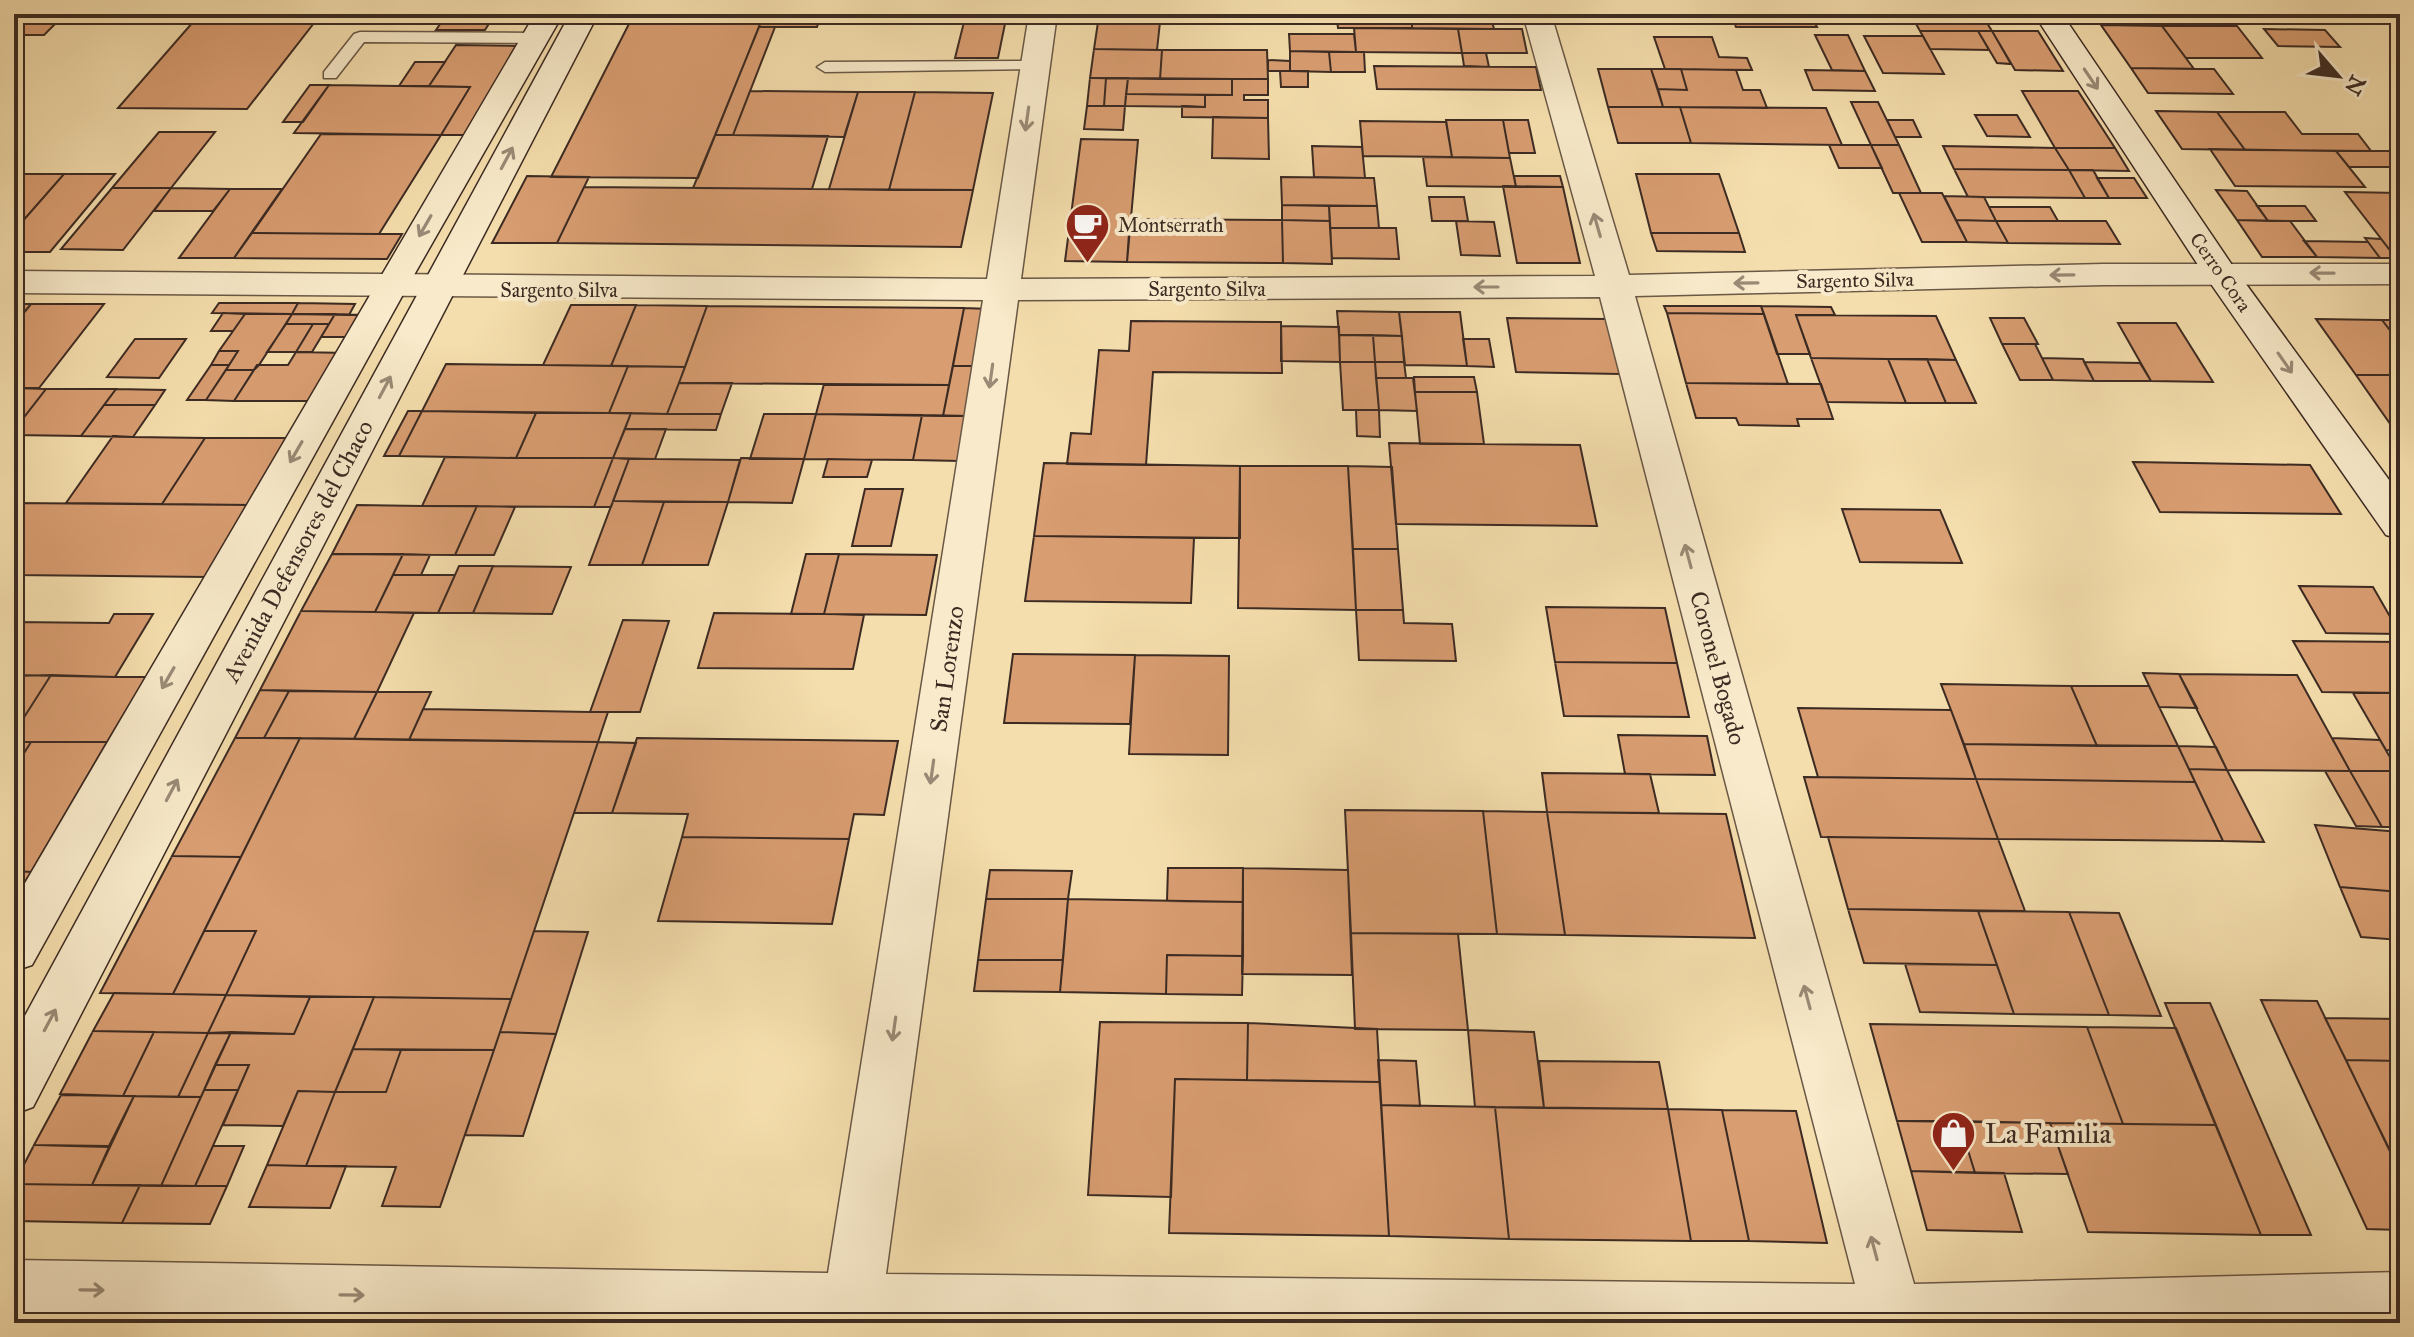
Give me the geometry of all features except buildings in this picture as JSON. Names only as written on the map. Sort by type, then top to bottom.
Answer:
[{"type":"street","name":"Avenida Defensores del Chaco","points":[[14,1089],[584,14]]},
{"type":"street","name":"San Lorenzo","points":[[851,1313],[1043,14]]},
{"type":"street","name":"Coronel Bogado","points":[[1537,14],[1615,286],[1894,1318]]},
{"type":"street","name":"Cerro Cora","points":[[2048,14],[2219,271],[2400,525]]},
{"type":"street","name":"Avenida Defensores del Chaco","points":[[14,949],[388,289],[542,26]]},
{"type":"street","name":"Sargento Silva","points":[[14,282],[437,290],[1004,290],[1615,286],[2219,271],[2400,274]]},
{"type":"street","points":[[14,1289],[851,1313],[1894,1318],[2400,1301]]},
{"type":"lane","points":[[330,75],[360,37],[542,26]]},
{"type":"lane","points":[[825,67],[1034,66]]},
{"type":"place","name":"Montserrath","points":[[1087,264]]},
{"type":"place","name":"La Familia","points":[[1954,1172]]}]
